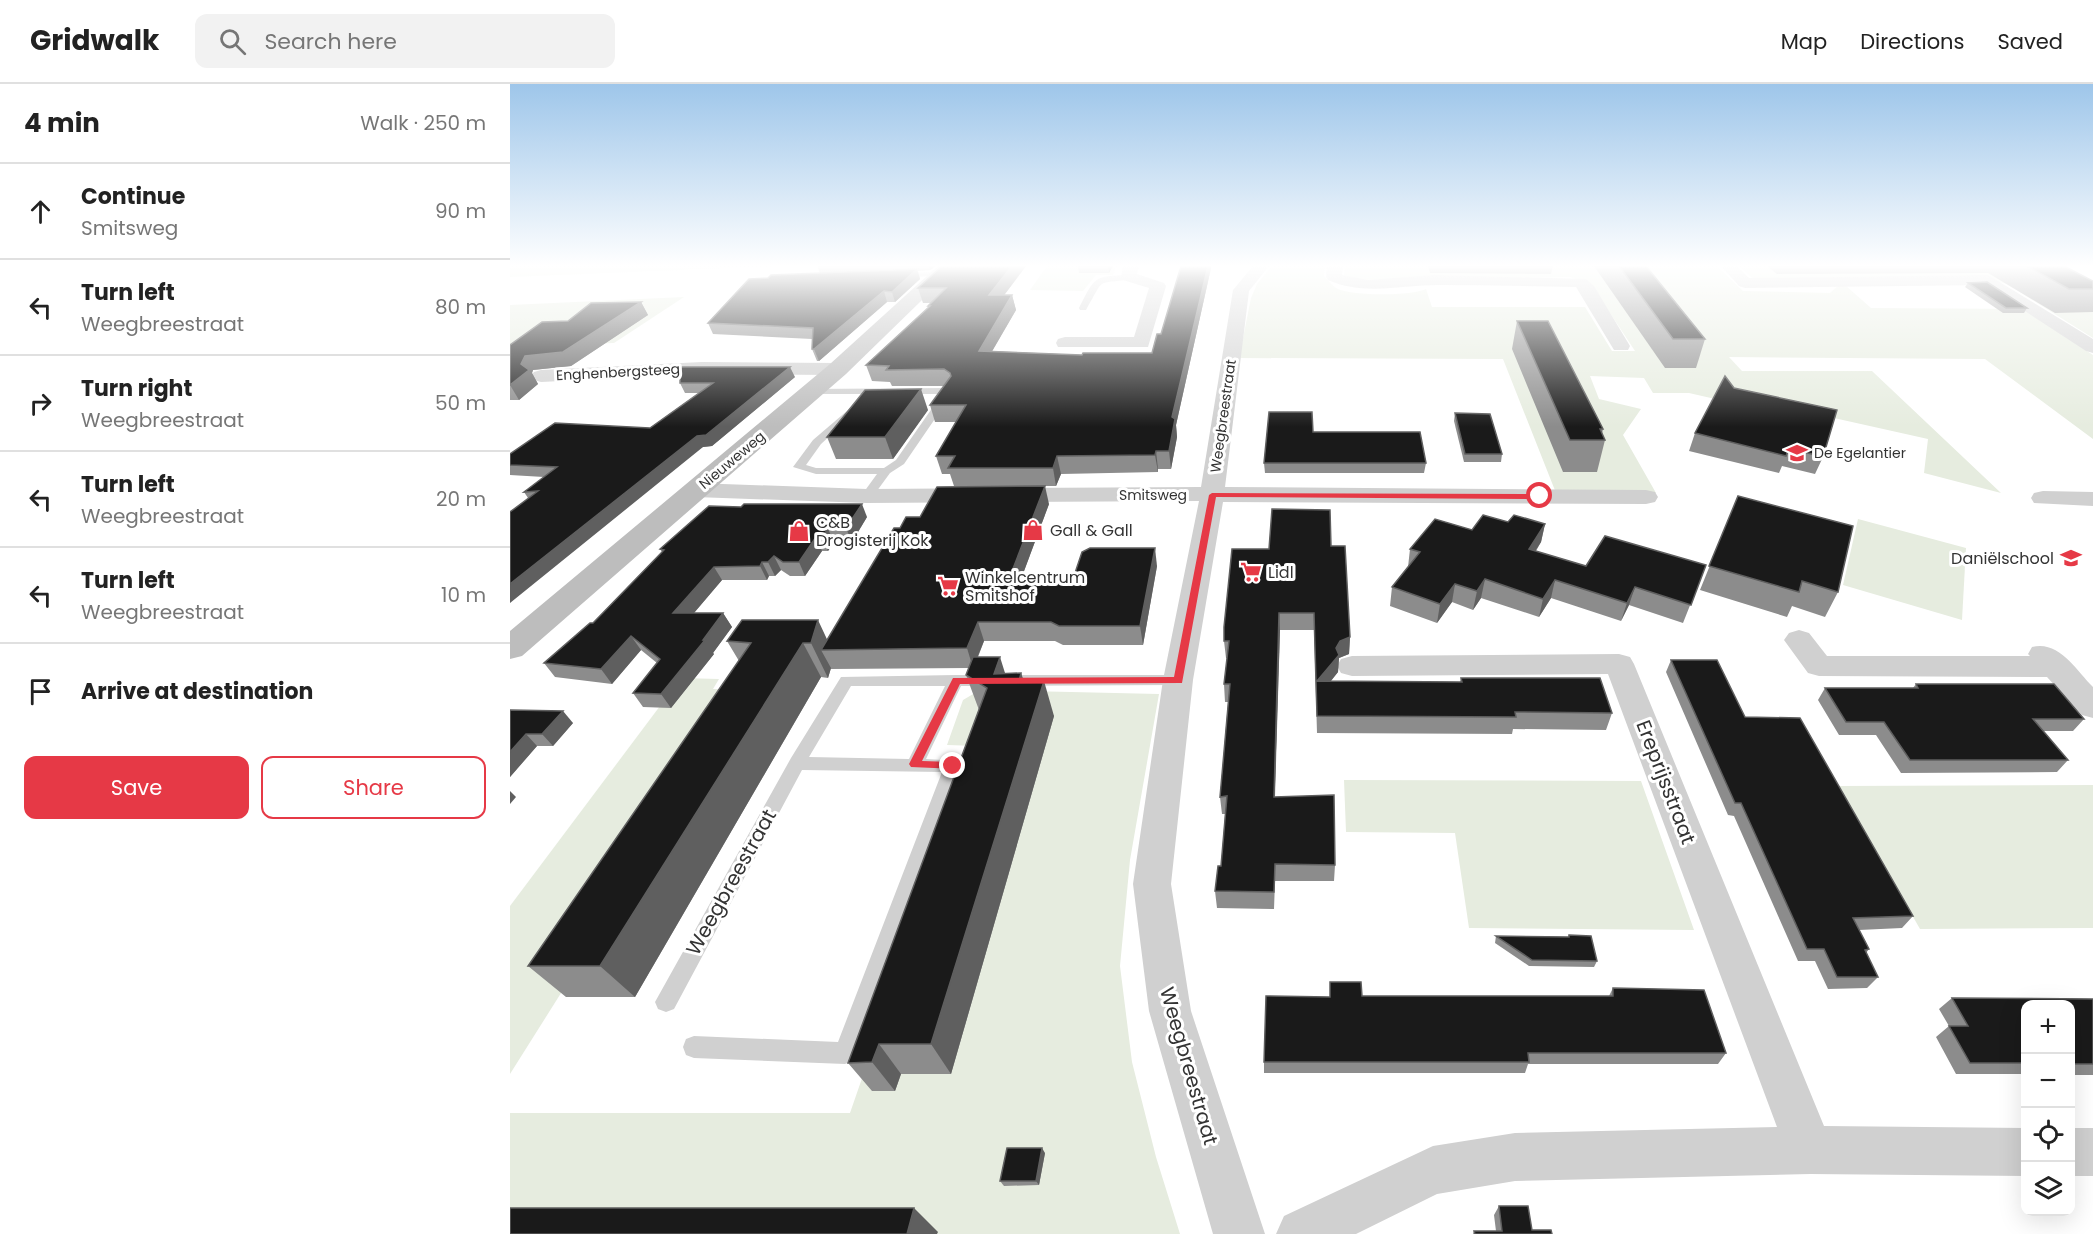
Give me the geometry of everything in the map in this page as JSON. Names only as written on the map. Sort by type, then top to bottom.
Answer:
[{"type":"street","name":"Nieuweweg","points":[[510,648],[838,369],[891,320]]},
{"type":"street","points":[[1065,343],[1141,344],[1148,320]]},
{"type":"street","name":"Weegbreestraat","points":[[1237,320],[1212,495],[1178,680],[1152,884],[1170,1011],[1239,1234]]},
{"type":"street","points":[[1606,320],[1621,346]]},
{"type":"street","points":[[2050,320],[2093,347]]},
{"type":"street","name":"Enghenbergsteeg","points":[[541,376],[702,368],[838,369]]},
{"type":"street","name":"Smitsweg","points":[[695,490],[867,496],[1646,497]]},
{"type":"street","points":[[2043,498],[2093,499]]},
{"type":"street","points":[[1799,640],[1819,666],[2047,657],[2093,707]]},
{"type":"street","name":"Ereprijsstraat","points":[[1352,666],[1619,664],[1810,1150]]},
{"type":"street","points":[[1302,1234],[1433,1170],[1515,1157],[1810,1150],[2021,1152]]},
{"type":"lane","points":[[812,391],[949,391],[900,462],[886,471],[867,496]]},
{"type":"lane","points":[[871,392],[863,405],[817,442],[799,467],[816,471],[886,471]]},
{"type":"lane","points":[[928,405],[940,405]]},
{"type":"lane","points":[[915,764],[956,680]]},
{"type":"lane","name":"Weegbreestraat","points":[[666,1002],[797,763],[846,681],[1178,680]]},
{"type":"lane","points":[[694,1047],[845,1053],[953,766],[797,763]]},
{"type":"shaded area","points":[[510,320],[650,320],[614,343],[510,347]]},
{"type":"shaded area","points":[[1247,320],[1593,320],[1612,351],[1635,351],[1614,320],[2039,320],[2093,355],[2093,439],[1985,359],[1729,357],[1742,371],[1872,371],[2001,493],[1924,473],[1928,439],[1754,400],[1724,401],[1689,393],[1653,393],[1644,378],[1590,376],[1599,399],[1641,409],[1623,435],[1656,493],[1556,493],[1503,359],[1239,358]]},
{"type":"shaded area","points":[[2064,320],[2093,320],[2093,338]]},
{"type":"shaded area","points":[[1858,519],[1966,548],[1962,620],[1843,585]]},
{"type":"shaded area","points":[[681,678],[719,679],[713,689],[752,690],[510,1074],[510,906]]},
{"type":"shaded area","points":[[980,690],[1159,694],[1130,860],[1120,966],[1132,1062],[1156,1157],[1180,1234],[907,1234],[510,1211],[510,1113],[850,1113],[977,746],[947,745],[963,700]]},
{"type":"shaded area","points":[[1344,780],[1641,781],[1694,930],[1469,928],[1455,833],[1346,832]]},
{"type":"shaded area","points":[[2093,785],[2093,928],[1920,929],[1838,786]]},
{"type":"building","points":[[613,320],[563,352],[525,356],[521,364],[529,370],[510,385],[510,345],[542,322]]},
{"type":"building","points":[[711,320],[849,320],[814,349],[812,349],[813,328],[708,323]]},
{"type":"building","points":[[915,320],[997,320],[979,351],[1082,355],[1083,353],[1152,353],[1157,334],[1161,334],[1165,320],[1195,320],[1172,417],[1175,419],[1169,451],[1156,451],[1155,455],[1057,456],[1053,468],[948,468],[955,456],[936,456],[966,405],[930,405],[951,376],[950,373],[944,369],[886,370],[889,366],[866,365]]},
{"type":"building","points":[[1659,320],[1689,320],[1705,339],[1673,339]]},
{"type":"building","points":[[1517,321],[1548,321],[1603,429],[1600,429],[1605,440],[1570,440]]},
{"type":"building","points":[[680,367],[790,367],[706,435],[697,436],[510,584],[510,512],[538,491],[524,492],[557,467],[510,465],[510,454],[555,423],[650,428],[713,383],[680,383]]},
{"type":"building","points":[[1725,376],[1734,388],[1837,410],[1823,457],[1789,448],[1786,456],[1695,433]]},
{"type":"building","points":[[921,389],[885,437],[827,437],[865,390]]},
{"type":"building","points":[[1269,412],[1312,412],[1313,432],[1420,432],[1426,463],[1264,463]]},
{"type":"building","points":[[1455,413],[1490,414],[1502,454],[1465,454]]},
{"type":"building","name":"Winkelcentrum Smitshof","points":[[1045,486],[1009,579],[1073,579],[1082,552],[1090,548],[1155,548],[1140,626],[1059,626],[1051,622],[978,622],[967,648],[821,650],[894,528],[900,528],[906,517],[920,517],[937,487]]},
{"type":"building","points":[[1738,496],[1853,526],[1838,592],[1802,581],[1799,592],[1709,566]]},
{"type":"building","points":[[744,504],[862,504],[846,528],[828,529],[822,537],[816,537],[799,562],[783,562],[774,556],[768,562],[762,562],[760,566],[714,567],[673,613],[723,613],[703,640],[705,640],[661,694],[633,693],[660,659],[631,636],[601,669],[544,663],[590,623],[593,623],[664,550],[660,549],[709,506],[741,507]]},
{"type":"building","points":[[1272,509],[1330,510],[1331,546],[1345,546],[1350,637],[1340,641],[1336,648],[1339,655],[1317,681],[1462,682],[1461,678],[1600,678],[1612,713],[1515,712],[1516,717],[1317,716],[1314,613],[1279,613],[1274,797],[1334,795],[1335,865],[1275,864],[1274,892],[1215,891],[1218,866],[1221,866],[1227,796],[1220,797],[1230,684],[1224,684],[1229,641],[1224,641],[1224,627],[1232,549],[1269,549]]},
{"type":"building","points":[[1483,515],[1508,522],[1514,515],[1545,524],[1529,549],[1586,566],[1605,536],[1706,565],[1691,605],[1635,587],[1627,603],[1555,580],[1543,599],[1485,579],[1477,591],[1455,584],[1440,604],[1392,587],[1420,552],[1410,549],[1435,519],[1472,530]]},
{"type":"building","points":[[742,620],[818,620],[811,643],[803,643],[600,966],[528,966],[751,643],[727,641]]},
{"type":"building","points":[[973,657],[1000,657],[994,674],[1021,673],[1019,681],[1044,681],[931,1044],[879,1044],[872,1062],[848,1063],[987,688],[966,675]]},
{"type":"building","points":[[1671,660],[1717,660],[1745,717],[1800,718],[1913,916],[1853,918],[1869,949],[1865,950],[1878,977],[1837,977],[1824,949],[1807,949],[1741,803],[1735,803]]},
{"type":"building","points":[[1916,684],[2054,684],[2084,719],[2033,719],[2068,760],[1910,760],[1884,722],[1846,722],[1825,688],[1918,688]]},
{"type":"building","points":[[510,710],[563,711],[542,734],[526,734],[510,752]]},
{"type":"building","points":[[1569,935],[1591,936],[1597,961],[1532,960],[1496,936],[1569,937]]},
{"type":"building","points":[[1330,982],[1361,982],[1362,996],[1613,996],[1613,988],[1704,990],[1726,1053],[1528,1053],[1529,1062],[1264,1062],[1266,996],[1330,997]]},
{"type":"building","points":[[1952,998],[2093,999],[2093,1064],[2075,1064],[2075,1000],[2021,1000],[2021,1063],[1970,1063],[1949,1026],[1968,1026]]},
{"type":"building","points":[[1007,1148],[1042,1148],[1036,1181],[1000,1181]]},
{"type":"building","points":[[1499,1206],[1528,1206],[1532,1230],[1551,1230],[1552,1234],[1475,1234],[1474,1231],[1502,1231]]},
{"type":"building","points":[[510,1208],[914,1208],[907,1234],[510,1234]]},
{"type":"place","name":"De Egelantier","points":[[1797,453]]},
{"type":"place","name":"Gall & Gall","points":[[1033,530]]},
{"type":"place","name":"C&B Drogisterij Kok","points":[[799,531]]},
{"type":"place","name":"Daniëlschool","points":[[2071,558]]},
{"type":"place","name":"Lidl","points":[[1251,572]]},
{"type":"place","name":"Winkelcentrum Smitshof","points":[[948,586]]},
{"type":"route","points":[[953,766],[915,764],[956,680],[1178,680],[1212,495],[1540,496]]}]
